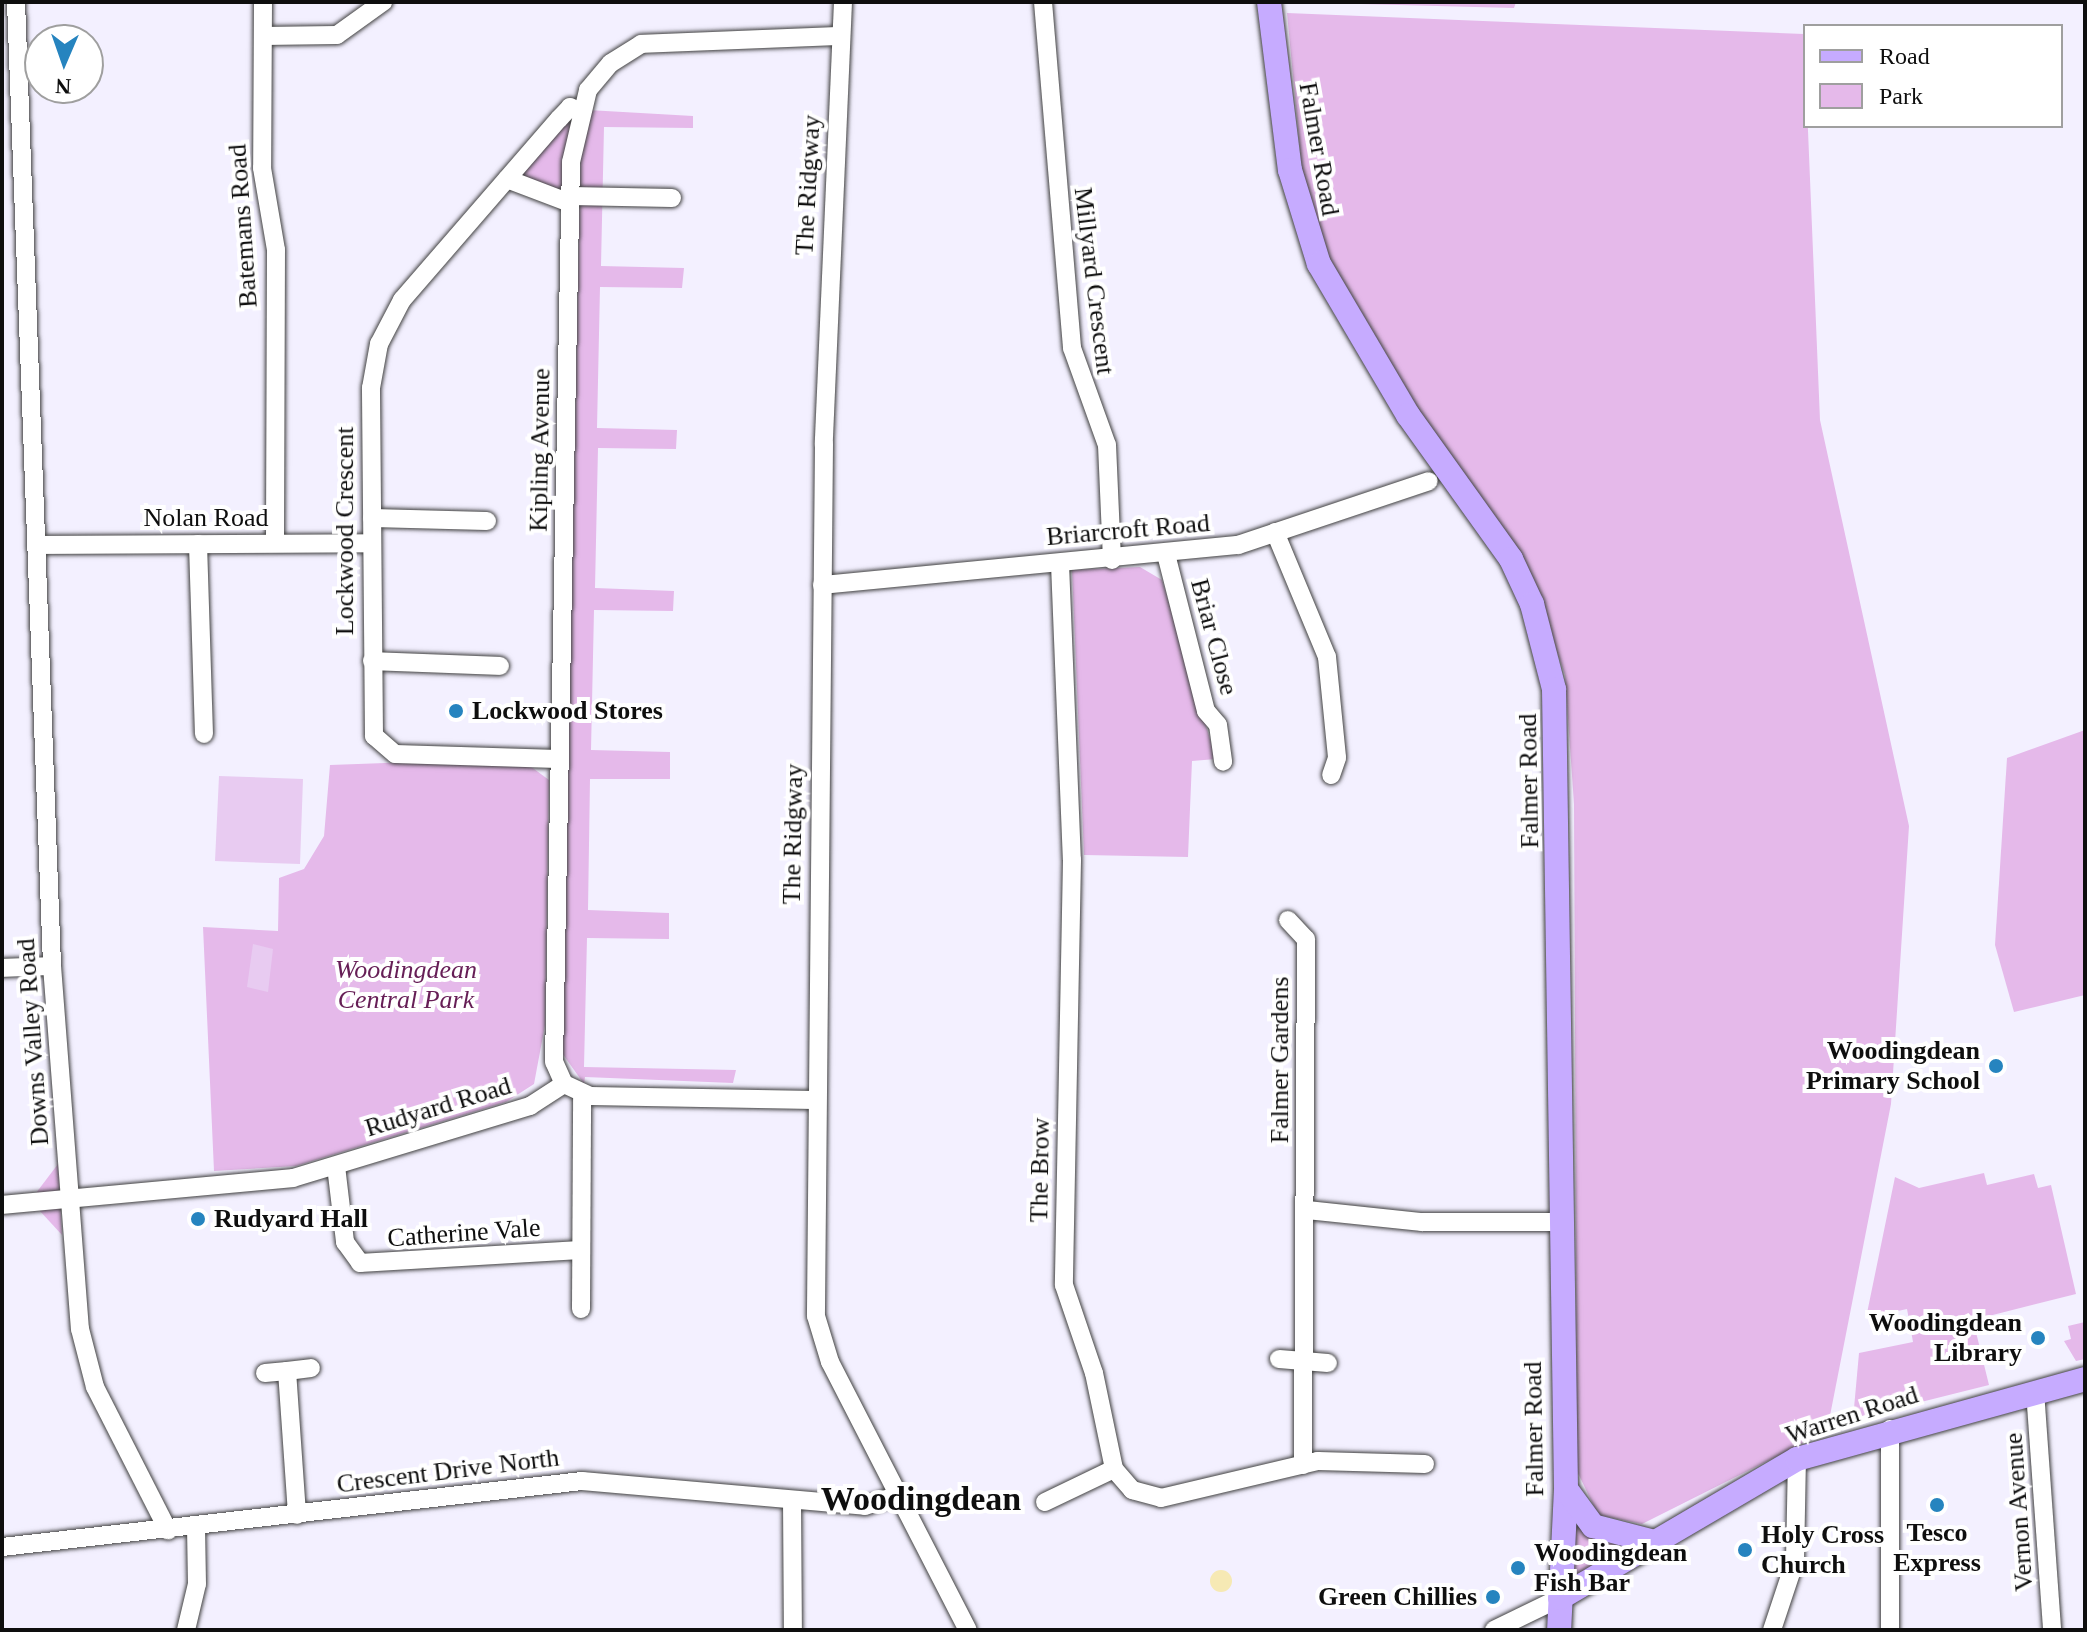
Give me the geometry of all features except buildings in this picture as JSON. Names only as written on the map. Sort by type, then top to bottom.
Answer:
[{"type":"main road","name":"Falmer Road","points":[[1269,2],[1290,170],[1319,264],[1408,415],[1502,543],[1532,604],[1548,663],[1557,744],[1566,1489],[1559,1630]]},
{"type":"main road","name":"Warren Road","points":[[1560,1598],[1651,1541],[1797,1459],[1890,1429],[2085,1379]]},
{"type":"main road","points":[[1566,1489],[1593,1526],[1651,1541]]},
{"type":"street","name":"Downs Valley Road","points":[[16,2],[40,545],[52,966],[71,1199],[89,1372],[168,1530]]},
{"type":"street","name":"Batemans Road","points":[[263,2],[262,168],[276,250],[275,543]]},
{"type":"street","points":[[263,36],[337,35],[383,2]]},
{"type":"street","name":"The Ridgway","points":[[843,2],[822,585],[814,1100],[819,1338],[968,1630]]},
{"type":"street","name":"Millyard Crescent","points":[[1043,2],[1072,348],[1107,445],[1112,560]]},
{"type":"street","name":"Kipling Avenue","points":[[564,1084],[553,1055],[570,199],[579,111],[611,63],[650,41],[841,36]]},
{"type":"street","name":"Lockwood Crescent","points":[[558,759],[387,751],[373,732],[371,388],[383,332],[402,300],[570,107],[579,111]]},
{"type":"street","points":[[507,179],[570,199],[672,198]]},
{"type":"street","name":"Briarcroft Road","points":[[822,585],[1167,558],[1275,532],[1429,481]]},
{"type":"street","points":[[372,518],[487,521]]},
{"type":"street","points":[[1275,532],[1327,657],[1337,758],[1331,775]]},
{"type":"street","name":"Nolan Road","points":[[40,545],[372,543]]},
{"type":"street","points":[[198,544],[204,734]]},
{"type":"street","name":"Briar Close","points":[[1167,558],[1206,711],[1227,723],[1223,762]]},
{"type":"street","name":"The Brow","points":[[1060,564],[1072,860],[1064,1285],[1094,1373],[1114,1469]]},
{"type":"street","points":[[372,661],[493,666],[485,686]]},
{"type":"street","points":[[203,708],[223,707]]},
{"type":"street","name":"Falmer Gardens","points":[[1288,920],[1306,935],[1307,1210],[1303,1465]]},
{"type":"street","points":[[2,968],[52,966]]},
{"type":"street","points":[[564,1084],[582,1095],[814,1100]]},
{"type":"street","name":"Rudyard Road","points":[[2,1205],[257,1183],[336,1166],[530,1106],[564,1084]]},
{"type":"street","points":[[581,1309],[582,1095]]},
{"type":"street","name":"Catherine Vale","points":[[336,1166],[345,1242],[360,1263],[580,1250]]},
{"type":"street","points":[[1307,1210],[1422,1222],[1561,1222]]},
{"type":"street","points":[[1279,1359],[1328,1363]]},
{"type":"street","points":[[265,1373],[311,1368]]},
{"type":"street","points":[[287,1371],[297,1515]]},
{"type":"street","name":"Vernon Avenue","points":[[2035,1391],[2052,1630]]},
{"type":"street","points":[[1890,1429],[1890,1630]]},
{"type":"street","points":[[1045,1502],[1114,1469],[1137,1493],[1172,1498],[1303,1465],[1399,1453],[1425,1464]]},
{"type":"street","points":[[1772,1630],[1795,1561],[1797,1459]]},
{"type":"street","name":"Crescent Drive North","points":[[2,1547],[582,1481],[865,1506],[899,1495]]},
{"type":"street","points":[[792,1500],[798,1625]]},
{"type":"street","points":[[186,1630],[197,1584],[196,1527]]},
{"type":"street","points":[[1494,1630],[1560,1598]]},
{"type":"green space","points":[[1284,2],[1516,2],[1514,8]]},
{"type":"green space","points":[[1287,13],[1803,34],[1803,128],[1808,128],[1820,420],[1909,826],[1891,1104],[1827,1431],[1642,1524],[1598,1515],[1577,1471],[1574,804],[1565,675],[1527,566],[1388,367],[1324,253],[1305,202]]},
{"type":"green space","points":[[588,110],[693,116],[693,128],[604,127],[601,266],[684,268],[682,288],[600,287],[597,428],[677,430],[676,449],[598,448],[595,588],[674,591],[673,611],[594,610],[591,750],[670,752],[670,779],[590,779],[588,910],[669,913],[669,939],[587,938],[584,1067],[736,1070],[733,1083],[585,1077],[584,1084],[562,1053],[581,135]]},
{"type":"green space","points":[[579,111],[570,203],[507,179]]},
{"type":"green space","points":[[1140,567],[1162,580],[1216,759],[1192,761],[1188,857],[1084,855],[1072,570]]},
{"type":"green space","points":[[2085,730],[2085,995],[2014,1012],[1995,945],[2007,758]]},
{"type":"green space","name":"Woodingdean Central Park","points":[[413,762],[530,766],[549,780],[545,1025],[534,1084],[506,1102],[296,1166],[214,1171],[203,927],[278,931],[279,878],[304,869],[324,836],[330,765]]},
{"type":"green space","points":[[58,1164],[62,1235],[39,1210],[36,1193]]},
{"type":"green space","points":[[1984,1173],[1987,1185],[2034,1174],[2038,1188],[2051,1185],[2076,1294],[1973,1320],[1989,1385],[1853,1419],[1859,1353],[1913,1342],[1907,1309],[1866,1318],[1895,1177],[1919,1188]]},
{"type":"green space","points":[[2085,1322],[2085,1359],[2076,1361],[2064,1341],[2071,1339],[2068,1326]]},
{"type":"green space","points":[[1570,1519],[1621,1546],[1572,1581]]},
{"type":"shaded area","points":[[219,776],[303,779],[300,864],[215,861]]},
{"type":"shaded area","points":[[253,944],[273,949],[268,992],[247,987]]},
{"type":"shaded area","points":[[385,959],[392,962],[395,969],[392,976],[385,979],[378,976],[375,969],[378,962]]},
{"type":"shaded area","points":[[1221,1570],[1229,1573],[1232,1581],[1229,1589],[1221,1592],[1213,1589],[1210,1581],[1213,1573]]},
{"type":"place","name":"Lockwood Stores","points":[[456,711]]},
{"type":"place","name":"Woodingdean Primary School","points":[[1996,1066]]},
{"type":"place","name":"Rudyard Hall","points":[[198,1219]]},
{"type":"place","name":"Woodingdean Library","points":[[2038,1338]]},
{"type":"place","name":"Tesco Express","points":[[1937,1505]]},
{"type":"place","name":"Holy Cross Church","points":[[1745,1550]]},
{"type":"place","name":"Woodingdean Fish Bar","points":[[1518,1568]]},
{"type":"place","name":"Green Chillies","points":[[1493,1597]]},
{"type":"district","name":"Woodingdean","points":[[921,1499]]}]
